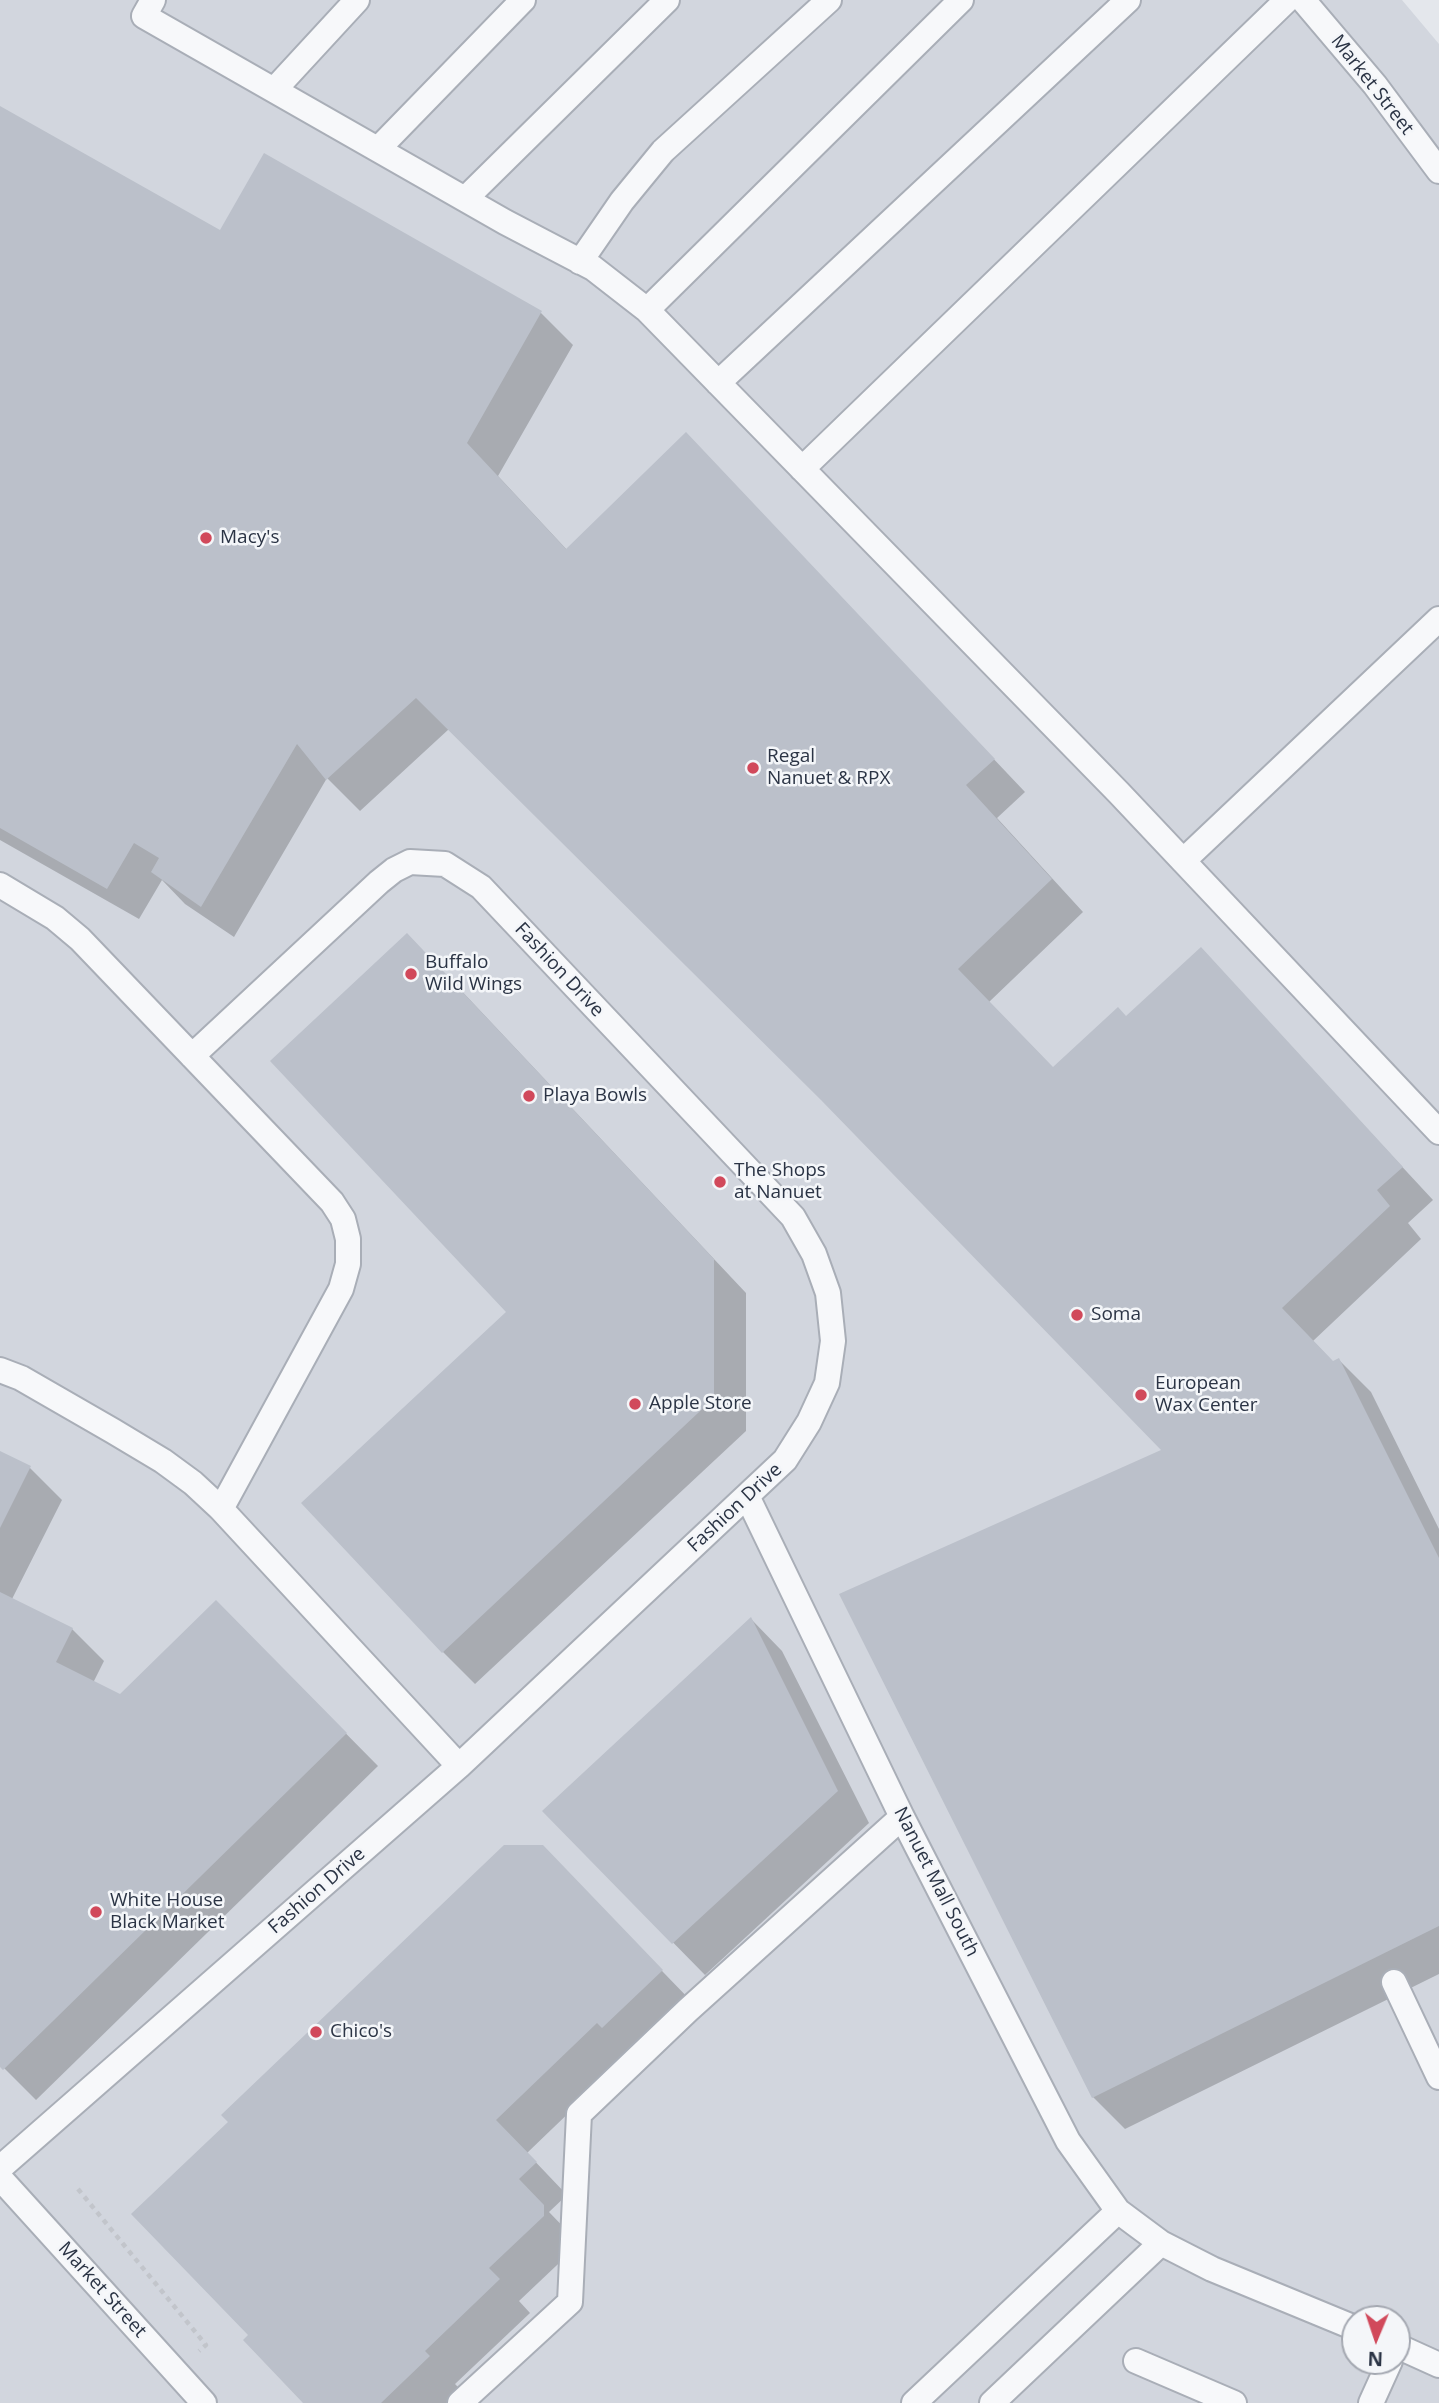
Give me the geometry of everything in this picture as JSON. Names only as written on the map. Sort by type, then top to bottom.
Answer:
[{"type":"lane","points":[[153,0],[144,16],[465,199],[593,268],[647,310],[1184,861],[1439,1132]]},
{"type":"lane","points":[[274,90],[357,0]]},
{"type":"lane","points":[[378,149],[523,0]]},
{"type":"lane","points":[[465,199],[667,0]]},
{"type":"lane","points":[[580,262],[622,201],[663,151],[829,0]]},
{"type":"lane","points":[[647,310],[961,0]]},
{"type":"lane","points":[[718,383],[1128,0]]},
{"type":"lane","points":[[802,469],[1287,0]]},
{"type":"lane","name":"Market Street","points":[[1303,0],[1375,85],[1439,171]]},
{"type":"lane","points":[[1184,861],[1439,619]]},
{"type":"lane","name":"Fashion Drive","points":[[0,2168],[458,1766],[785,1460],[809,1422],[827,1382],[833,1340],[828,1293],[814,1254],[793,1217],[481,887],[445,864],[410,862],[394,870],[192,1056]]},
{"type":"lane","points":[[0,885],[55,918],[80,939],[332,1202],[344,1219],[348,1239],[348,1264],[341,1289],[221,1509]]},
{"type":"lane","points":[[0,1370],[21,1378],[163,1461],[193,1483],[221,1509],[458,1766]]},
{"type":"lane","name":"Nanuet Mall South","points":[[747,1496],[902,1817],[1068,2141],[1118,2211],[1161,2243],[1212,2269],[1341,2322]]},
{"type":"lane","points":[[460,2403],[570,2302],[579,2114],[688,2010],[902,1817]]},
{"type":"lane","points":[[1394,1982],[1439,2077]]},
{"type":"lane","name":"Market Street","points":[[0,2178],[204,2403]]},
{"type":"lane","points":[[914,2403],[1118,2211]]},
{"type":"lane","points":[[992,2403],[1161,2243]]},
{"type":"lane","points":[[1411,2352],[1439,2365]]},
{"type":"lane","points":[[1136,2361],[1234,2403]]},
{"type":"lane","points":[[1371,2403],[1384,2375]]},
{"type":"shaded area","name":"The Shops at Nanuet","points":[[0,0],[1402,0],[1439,44],[1439,2403],[0,2403]]},
{"type":"building","points":[[0,106],[220,230],[264,153],[542,311],[467,443],[566,549],[686,432],[995,759],[966,785],[1052,879],[958,969],[1053,1067],[1118,1007],[1126,1016],[1201,947],[1403,1167],[1377,1190],[1390,1206],[1282,1308],[1333,1361],[1339,1358],[1439,1558],[1439,1926],[1092,2098],[839,1594],[1161,1450],[821,1100],[416,698],[326,780],[297,744],[201,907],[151,872],[159,858],[134,843],[107,889],[0,828]]},
{"type":"building","points":[[407,933],[714,1259],[714,1398],[442,1653],[301,1503],[506,1312],[270,1061]]},
{"type":"building","points":[[0,1451],[31,1466],[0,1528]]},
{"type":"building","points":[[0,1592],[73,1628],[56,1662],[120,1694],[216,1600],[347,1733],[3,2070],[0,2067]]},
{"type":"building","points":[[751,1617],[838,1791],[672,1944],[542,1811]]},
{"type":"building","points":[[504,1845],[543,1845],[663,1970],[602,2028],[597,2023],[496,2120],[537,2162],[519,2179],[544,2205],[544,2216],[489,2268],[500,2279],[425,2351],[430,2356],[381,2403],[303,2403],[243,2340],[248,2335],[131,2214],[228,2122],[221,2115]]},
{"type":"place","name":"Macy's","points":[[206,538]]},
{"type":"place","name":"Regal Nanuet & RPX","points":[[753,768]]},
{"type":"place","name":"Buffalo Wild Wings","points":[[411,974]]},
{"type":"place","name":"Playa Bowls","points":[[529,1096]]},
{"type":"place","name":"The Shops at Nanuet","points":[[720,1182]]},
{"type":"place","name":"Soma","points":[[1077,1315]]},
{"type":"place","name":"European Wax Center","points":[[1141,1395]]},
{"type":"place","name":"Apple Store","points":[[635,1404]]},
{"type":"place","name":"White House Black Market","points":[[96,1912]]},
{"type":"place","name":"Chico's","points":[[316,2032]]}]
